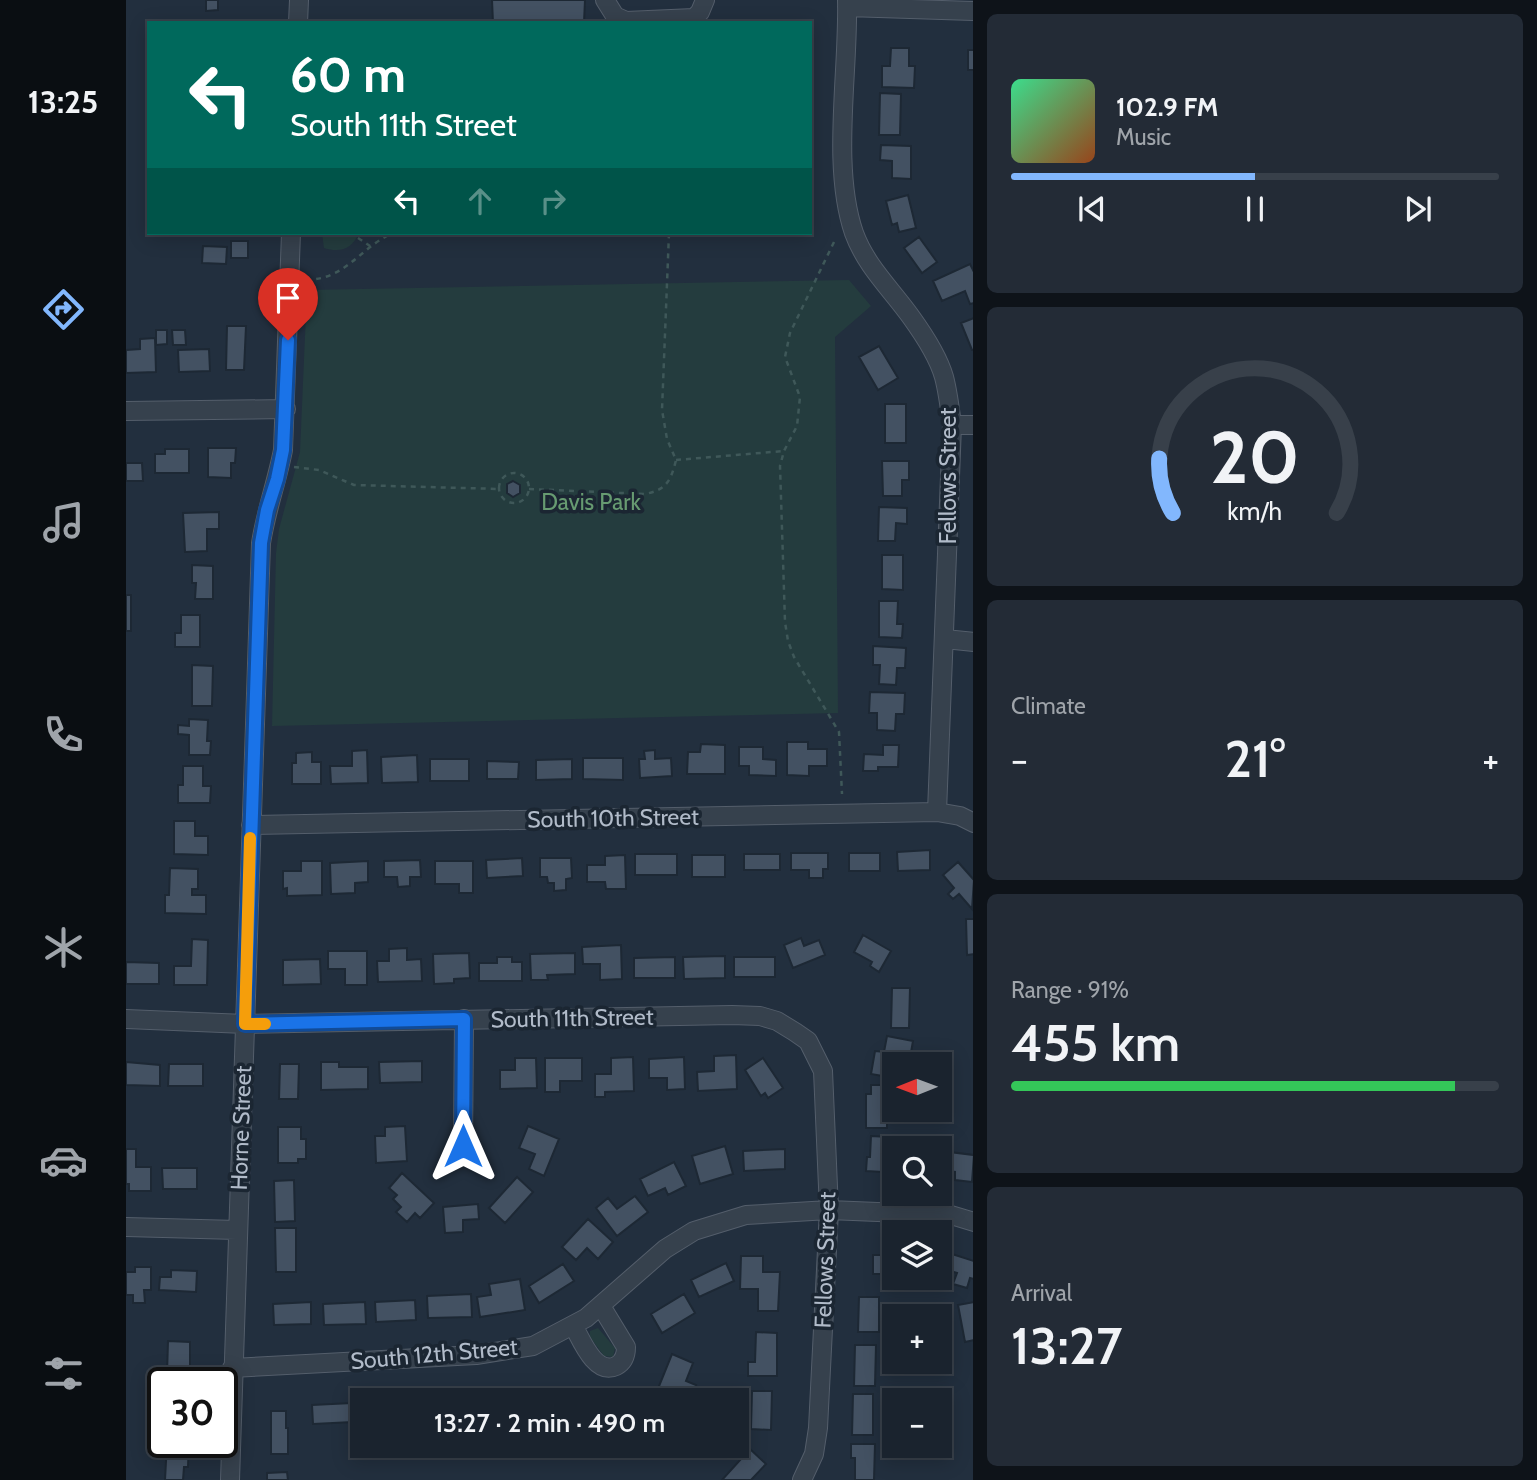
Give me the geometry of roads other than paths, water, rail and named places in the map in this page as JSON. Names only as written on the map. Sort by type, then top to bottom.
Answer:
[{"type":"street","points":[[298,21],[299,0]]},
{"type":"street","points":[[604,0],[615,16],[626,21],[694,18],[701,12]]},
{"type":"street","points":[[847,4],[973,11]]},
{"type":"street","name":"Fellows Street","points":[[847,4],[842,165],[846,204],[855,236],[870,265],[910,314],[928,342],[944,376],[952,425],[937,812]]},
{"type":"street","name":"Horne Street","points":[[232,1367],[261,543],[280,466],[286,409],[292,235]]},
{"type":"street","points":[[126,411],[286,409]]},
{"type":"street","points":[[952,425],[973,425]]},
{"type":"street","points":[[945,639],[973,642]]},
{"type":"street","name":"South 10th Street","points":[[251,825],[937,812],[960,816],[973,822]]},
{"type":"street","name":"South 11th Street","points":[[126,1019],[245,1024],[760,1016],[777,1021],[808,1041]]},
{"type":"street","points":[[463,1146],[464,1019]]},
{"type":"street","name":"Fellows Street","points":[[802,1480],[814,1454],[817,1428],[829,1210],[823,1071],[808,1041]]},
{"type":"street","name":"South 12th Street","points":[[238,1368],[476,1355],[533,1346],[586,1318],[665,1249],[694,1231],[746,1215],[829,1210],[951,1215],[973,1222]]},
{"type":"street","points":[[126,1227],[237,1230]]},
{"type":"street","points":[[573,1325],[593,1359],[609,1368],[617,1366],[626,1354],[626,1347],[601,1306]]},
{"type":"street","name":"Horne Street","points":[[230,1458],[230,1480]]},
{"type":"park label","name":"Davis Park","points":[[591,502]]}]
